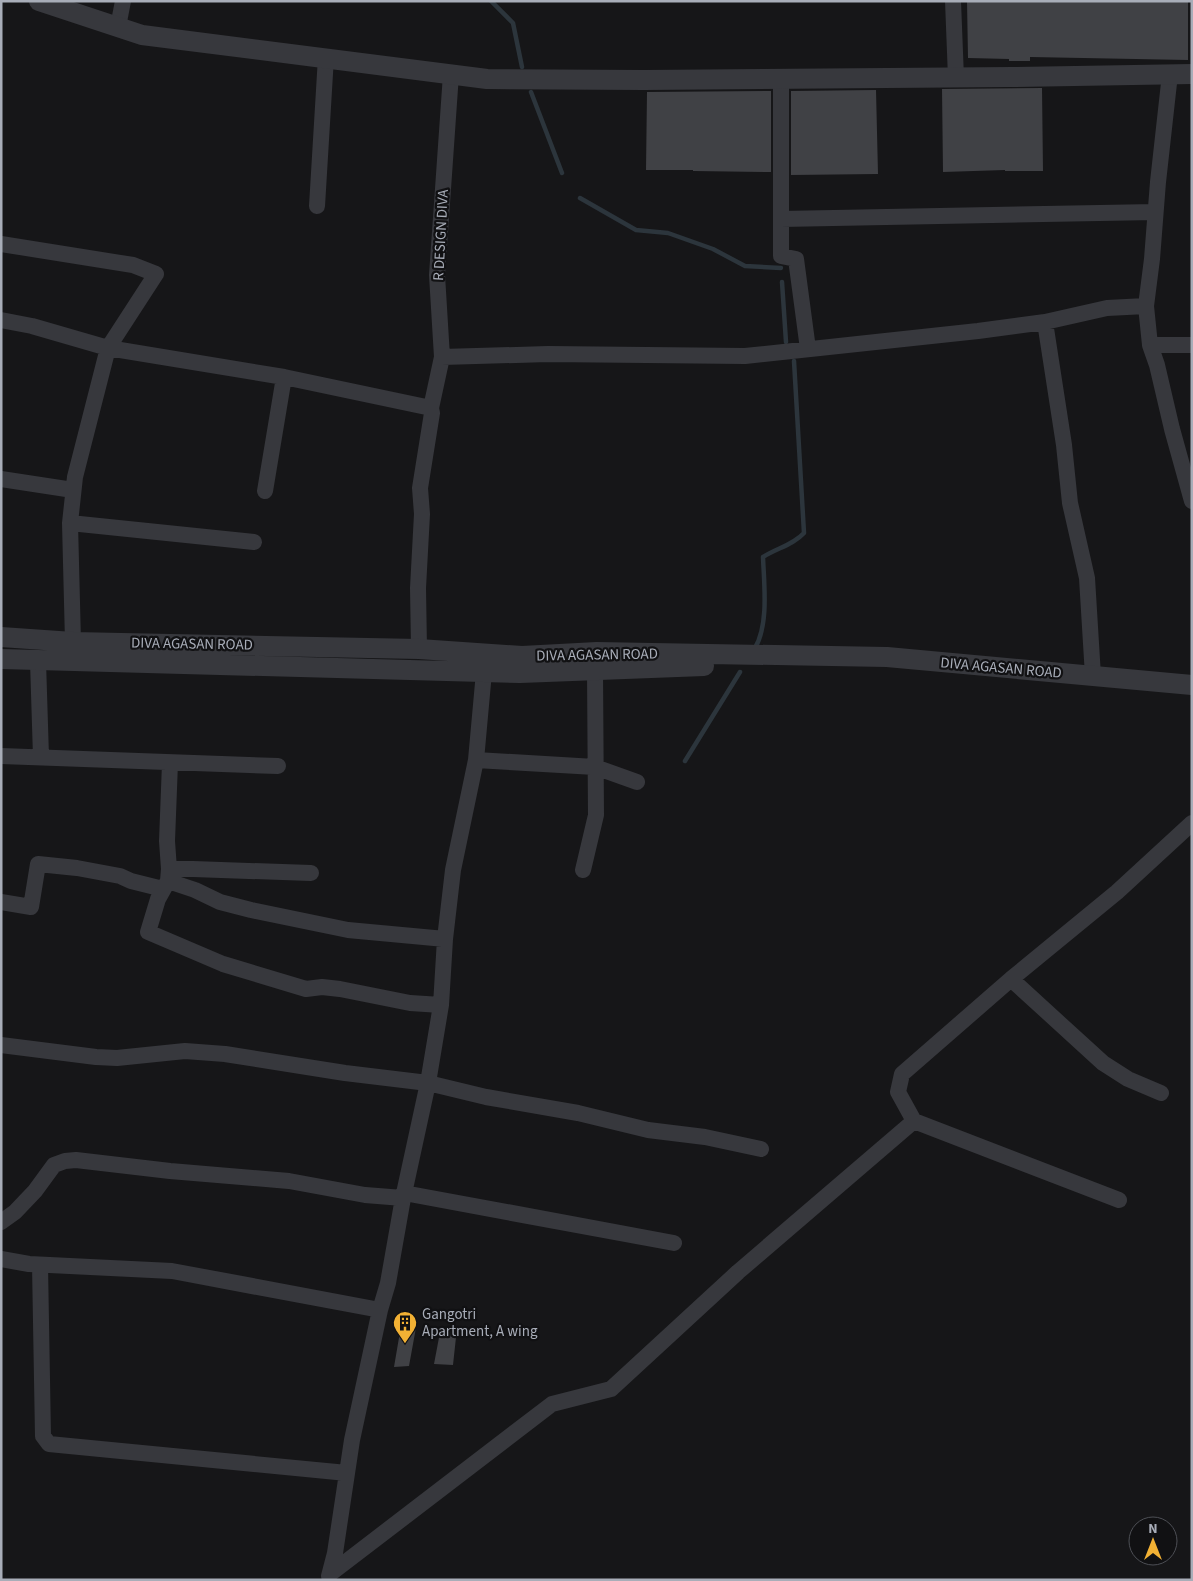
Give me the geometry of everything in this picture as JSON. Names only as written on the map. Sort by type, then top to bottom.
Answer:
[{"type":"street","points":[[39,1],[142,35],[487,79],[956,78],[1192,74]]},
{"type":"street","points":[[118,27],[123,1]]},
{"type":"street","points":[[954,1],[956,78]]},
{"type":"street","points":[[317,206],[326,57]]},
{"type":"street","name":"R DESIGN DIVA","points":[[419,649],[418,588],[422,514],[420,488],[432,412],[431,408],[442,357],[437,275],[451,74]]},
{"type":"street","points":[[1170,74],[1146,306],[1150,345],[1157,365],[1192,501]]},
{"type":"street","points":[[781,79],[781,256],[796,258],[808,349]]},
{"type":"street","points":[[781,219],[1155,212]]},
{"type":"street","points":[[1,244],[133,265],[156,274],[108,348],[73,490],[70,523],[73,642]]},
{"type":"street","points":[[442,357],[548,354],[745,356],[1045,322],[1107,308],[1146,306]]},
{"type":"street","points":[[1,320],[32,326],[108,348],[284,377],[431,408]]},
{"type":"street","points":[[1045,322],[1064,445],[1070,503],[1087,578],[1093,676]]},
{"type":"street","points":[[1150,345],[1192,345]]},
{"type":"street","points":[[265,491],[284,377]]},
{"type":"street","points":[[1,479],[73,490]]},
{"type":"street","points":[[70,523],[254,542]]},
{"type":"street","name":"DIVA AGASAN ROAD","points":[[1,637],[73,642],[419,649],[484,663],[522,656],[596,662],[887,657],[1192,685]]},
{"type":"street","points":[[1,659],[38,661],[484,663],[476,760],[453,870],[440,1005],[428,1083],[403,1195],[388,1283],[380,1310],[352,1440],[335,1553],[329,1577]]},
{"type":"street","points":[[38,661],[41,757]]},
{"type":"street","points":[[583,870],[596,815],[596,662],[704,666],[852,667],[1063,683],[1192,696]]},
{"type":"street","points":[[1,756],[170,764],[278,766]]},
{"type":"street","points":[[476,760],[595,767],[637,782]]},
{"type":"street","points":[[170,764],[166,880],[148,932],[223,964],[306,988],[340,988],[410,1003],[440,1005]]},
{"type":"street","points":[[1119,1200],[914,1121],[898,1092],[902,1074],[1011,978],[1117,892],[1192,823]]},
{"type":"street","points":[[1,902],[31,907],[38,864],[77,868],[120,876],[131,881],[166,880],[193,869],[311,873]]},
{"type":"street","points":[[166,880],[195,890],[220,902],[270,915],[348,930],[445,939]]},
{"type":"street","points":[[1011,978],[1103,1063],[1128,1079],[1161,1093]]},
{"type":"street","points":[[1,1045],[117,1058],[185,1052],[225,1054],[344,1073],[428,1083],[578,1113],[648,1130],[705,1137],[761,1149]]},
{"type":"street","points":[[329,1577],[552,1404],[611,1389],[738,1272],[914,1121]]},
{"type":"street","points":[[1,1222],[16,1212],[35,1191],[54,1165],[76,1160],[170,1171],[289,1181],[365,1195],[403,1195],[674,1243]]},
{"type":"street","points":[[1,1259],[40,1265],[172,1271],[380,1310]]},
{"type":"street","points":[[40,1265],[43,1436],[50,1444],[347,1473]]},
{"type":"building","points":[[967,1],[1188,2],[1188,60],[1030,57],[1030,61],[1009,61],[1009,59],[968,58]]},
{"type":"building","points":[[1042,88],[1043,171],[943,172],[942,89]]},
{"type":"building","points":[[876,90],[878,174],[791,175],[791,91]]},
{"type":"building","points":[[771,91],[771,172],[646,170],[647,92]]},
{"type":"building","name":"Gangotri Apartment, A wing","points":[[402,1320],[417,1322],[409,1366],[394,1367]]},
{"type":"building","points":[[441,1327],[457,1328],[453,1365],[434,1364]]},
{"type":"waterway","points":[[491,1],[513,23],[522,67]]},
{"type":"waterway","points":[[531,92],[562,173]]},
{"type":"waterway","points":[[580,198],[636,230],[668,233],[713,249],[745,266],[781,268]]},
{"type":"waterway","points":[[782,282],[786,342]]},
{"type":"waterway","points":[[755,648],[764,616],[763,557],[795,541],[804,533],[794,361]]},
{"type":"waterway","points":[[685,761],[740,672]]},
{"type":"place","name":"Gangotri Apartment, A wing","points":[[405,1344]]}]
